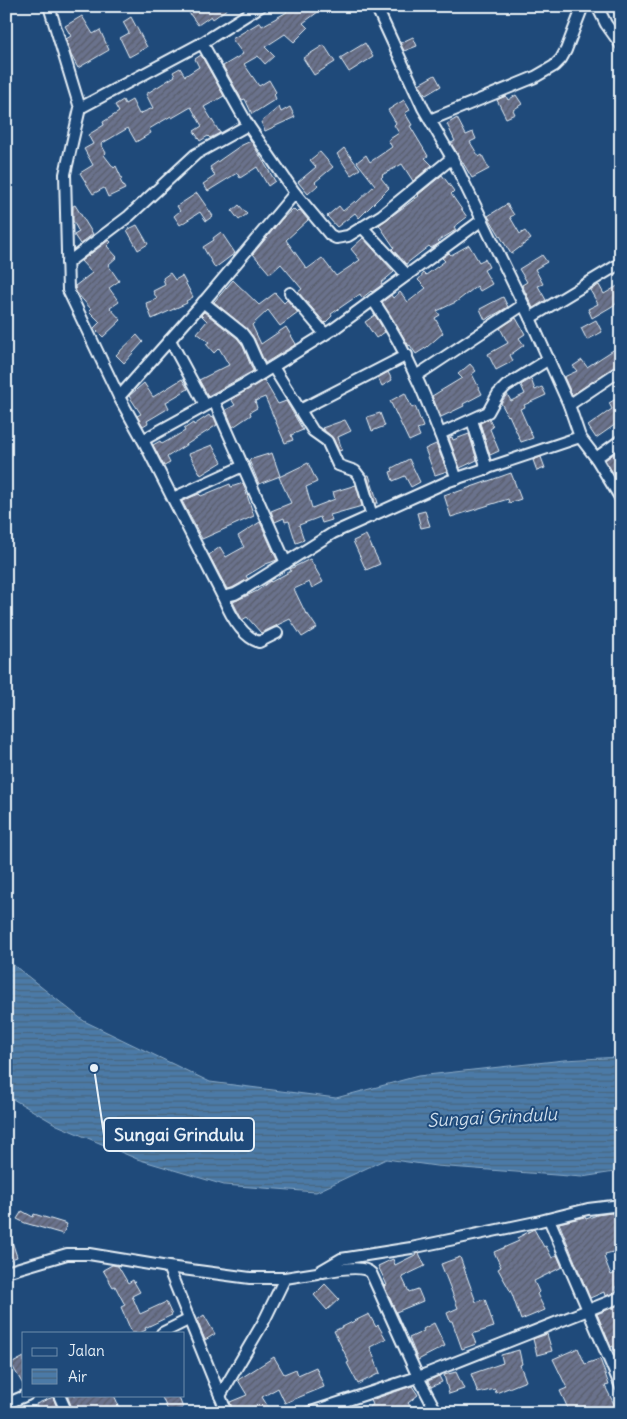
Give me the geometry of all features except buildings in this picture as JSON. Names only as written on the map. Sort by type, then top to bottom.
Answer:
[{"type":"street","points":[[49,6],[80,108],[65,174],[68,290],[119,397],[223,597],[230,615],[255,641],[259,642],[277,633]]},
{"type":"street","points":[[80,108],[202,43],[261,6]]},
{"type":"street","points":[[430,120],[535,77],[554,66],[566,50],[582,6]]},
{"type":"street","points":[[597,6],[606,24],[621,45]]},
{"type":"street","points":[[377,7],[430,120],[452,158],[524,305],[569,405],[580,437],[596,458],[621,499]]},
{"type":"street","points":[[202,43],[248,125],[295,193],[330,235],[342,238],[362,228],[382,215],[452,158]]},
{"type":"street","points":[[67,263],[128,216],[196,154],[248,125]]},
{"type":"street","points":[[119,397],[203,302],[295,193]]},
{"type":"street","points":[[143,440],[262,374],[325,334],[482,220]]},
{"type":"street","points":[[362,228],[406,275]]},
{"type":"street","points":[[530,318],[621,263]]},
{"type":"street","points":[[290,293],[325,334]]},
{"type":"street","points":[[373,300],[392,327],[407,355],[457,479]]},
{"type":"street","points":[[203,302],[242,333],[248,341],[262,374]]},
{"type":"street","points":[[416,376],[524,305]]},
{"type":"street","points":[[170,340],[209,403],[243,466],[286,563]]},
{"type":"street","points":[[300,410],[407,355]]},
{"type":"street","points":[[440,434],[488,412],[498,394],[506,386],[548,359]]},
{"type":"street","points":[[273,367],[313,431],[327,441],[338,465],[355,471],[362,479],[372,516]]},
{"type":"street","points":[[569,405],[621,370]]},
{"type":"street","points":[[472,420],[487,468]]},
{"type":"street","points":[[223,597],[235,594],[332,533],[457,479],[580,437]]},
{"type":"street","points":[[596,458],[621,440]]},
{"type":"street","points":[[172,498],[243,466]]},
{"type":"street","points":[[317,1273],[341,1259],[412,1248],[588,1209],[621,1205]]},
{"type":"street","points":[[549,1219],[621,1387]]},
{"type":"street","points":[[6,1272],[67,1254],[89,1254],[250,1278],[286,1278],[343,1269],[368,1270],[375,1281],[437,1413]]},
{"type":"street","points":[[168,1267],[226,1413]]},
{"type":"street","points":[[220,1396],[264,1321],[286,1278]]},
{"type":"street","points":[[308,1413],[418,1376],[621,1297]]},
{"type":"street","points":[[164,1332],[188,1320]]},
{"type":"street","points":[[6,1404],[25,1396]]},
{"type":"street","points":[[59,1396],[67,1413]]},
{"type":"water","name":"Sungai Grindulu","points":[[6,959],[84,1021],[210,1082],[336,1098],[418,1076],[564,1060],[621,1057],[621,1171],[582,1177],[436,1166],[386,1159],[316,1192],[224,1185],[137,1159],[57,1125],[6,1095]]},
{"type":"place","name":"Sungai Grindulu","points":[[94,1068]]}]
